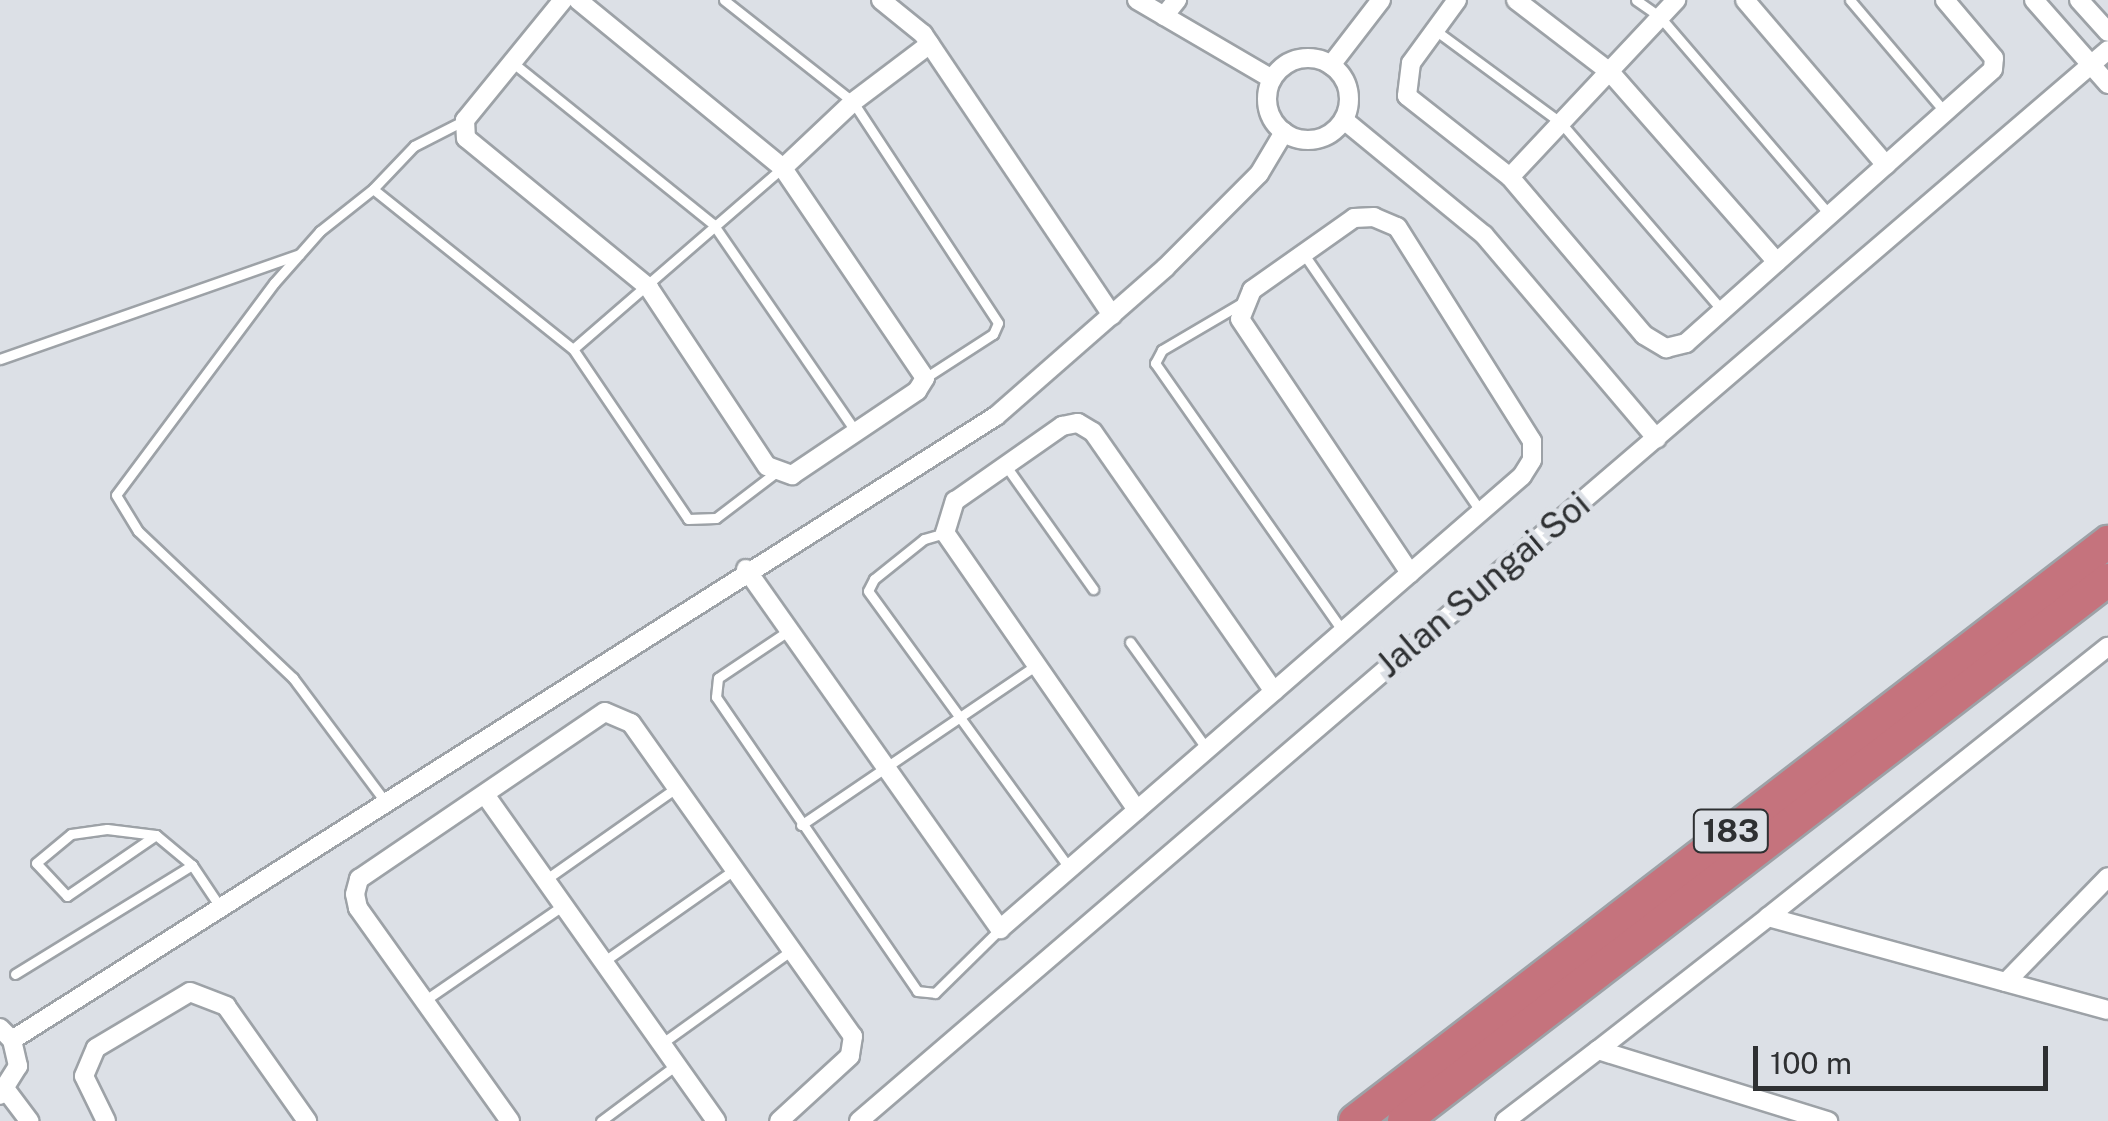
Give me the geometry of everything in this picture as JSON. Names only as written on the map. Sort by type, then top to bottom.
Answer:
[{"type":"highway","name":"183","points":[[1354,1121],[2108,542]]},
{"type":"highway","name":"183","points":[[1404,1121],[2108,580]]},
{"type":"street","points":[[564,0],[465,120],[472,144],[649,288],[774,473],[792,475],[924,380],[782,168],[578,0]]},
{"type":"street","points":[[881,0],[930,44],[1112,316]]},
{"type":"street","points":[[1137,0],[1272,78]]},
{"type":"street","points":[[1164,16],[1177,0]]},
{"type":"street","points":[[1331,65],[1381,0]]},
{"type":"street","points":[[1457,0],[1405,75],[1414,105],[1510,178],[1644,335],[1666,348],[1686,343],[1993,69],[1994,58],[1945,0]]},
{"type":"street","points":[[1516,0],[1610,72],[1777,262]]},
{"type":"street","points":[[1510,178],[1676,0]]},
{"type":"street","points":[[1744,0],[1886,165]]},
{"type":"street","points":[[2034,0],[2108,84]]},
{"type":"street","points":[[2079,0],[2108,32]]},
{"type":"street","points":[[782,168],[852,102],[930,44]]},
{"type":"street","name":"Jalan Sungai Soi","points":[[859,1121],[2108,50]]},
{"type":"street","points":[[1297,60],[1331,65],[1347,86],[1344,120],[1310,140],[1284,132],[1269,112],[1272,78],[1297,60]]},
{"type":"street","points":[[1344,120],[1484,235],[1657,439]]},
{"type":"street","points":[[29,1121],[3,1092],[18,1066],[6,1034],[221,910],[384,800],[746,569],[996,416],[1112,316],[1259,174],[1284,132]]},
{"type":"street","points":[[746,569],[1000,929],[1522,476],[1532,441],[1397,227],[1374,217],[1354,218],[1242,303],[1240,318],[1410,572]]},
{"type":"street","points":[[1137,810],[945,533],[955,501],[1062,426],[1078,423],[1094,432],[1274,691]]},
{"type":"street","points":[[1505,1121],[2108,647]]},
{"type":"street","points":[[510,1121],[358,908],[359,879],[605,712],[631,724],[854,1036],[850,1056],[779,1121]]},
{"type":"street","points":[[486,796],[716,1121]]},
{"type":"street","points":[[2006,982],[2108,877]]},
{"type":"street","points":[[1768,917],[2108,1010]]},
{"type":"street","points":[[106,1121],[88,1091],[87,1062],[96,1048],[176,996],[203,993],[226,1006],[307,1121]]},
{"type":"street","points":[[1598,1050],[1828,1121]]},
{"type":"street","points":[[1423,1121],[1443,1091]]},
{"type":"lane","points":[[724,0],[852,102],[998,324],[993,334],[924,380]]},
{"type":"lane","points":[[1636,0],[1660,18],[1830,215]]},
{"type":"lane","points":[[1850,0],[1945,112]]},
{"type":"lane","points":[[1436,30],[1561,123],[1722,311]]},
{"type":"lane","points":[[512,62],[713,224],[856,432]]},
{"type":"lane","points":[[384,800],[270,652],[138,532],[116,503],[140,456],[300,253],[373,190],[414,146],[465,120]]},
{"type":"lane","points":[[573,349],[649,288],[713,224],[782,168]]},
{"type":"lane","points":[[373,190],[573,349],[688,519],[716,518],[774,473]]},
{"type":"lane","points":[[0,359],[300,253]]},
{"type":"lane","points":[[1303,254],[1480,512]]},
{"type":"lane","points":[[1242,303],[1162,350],[1154,363],[1343,631]]},
{"type":"lane","points":[[1006,466],[1093,589]]},
{"type":"lane","points":[[945,533],[924,539],[874,579],[868,592],[964,716],[1069,868]]},
{"type":"lane","points":[[788,631],[718,678],[714,688],[801,825],[917,990],[935,993],[1000,929]]},
{"type":"lane","points":[[1130,642],[1207,749]]},
{"type":"lane","points":[[801,825],[1035,666]]},
{"type":"lane","points":[[545,880],[676,788]]},
{"type":"lane","points":[[156,835],[67,896],[36,863],[71,834],[107,829],[156,835],[192,865],[221,910]]},
{"type":"lane","points":[[14,974],[192,865]]},
{"type":"lane","points":[[601,963],[736,868]]},
{"type":"lane","points":[[424,1001],[562,906]]},
{"type":"lane","points":[[662,1044],[794,948]]},
{"type":"lane","points":[[601,1121],[676,1066]]}]
